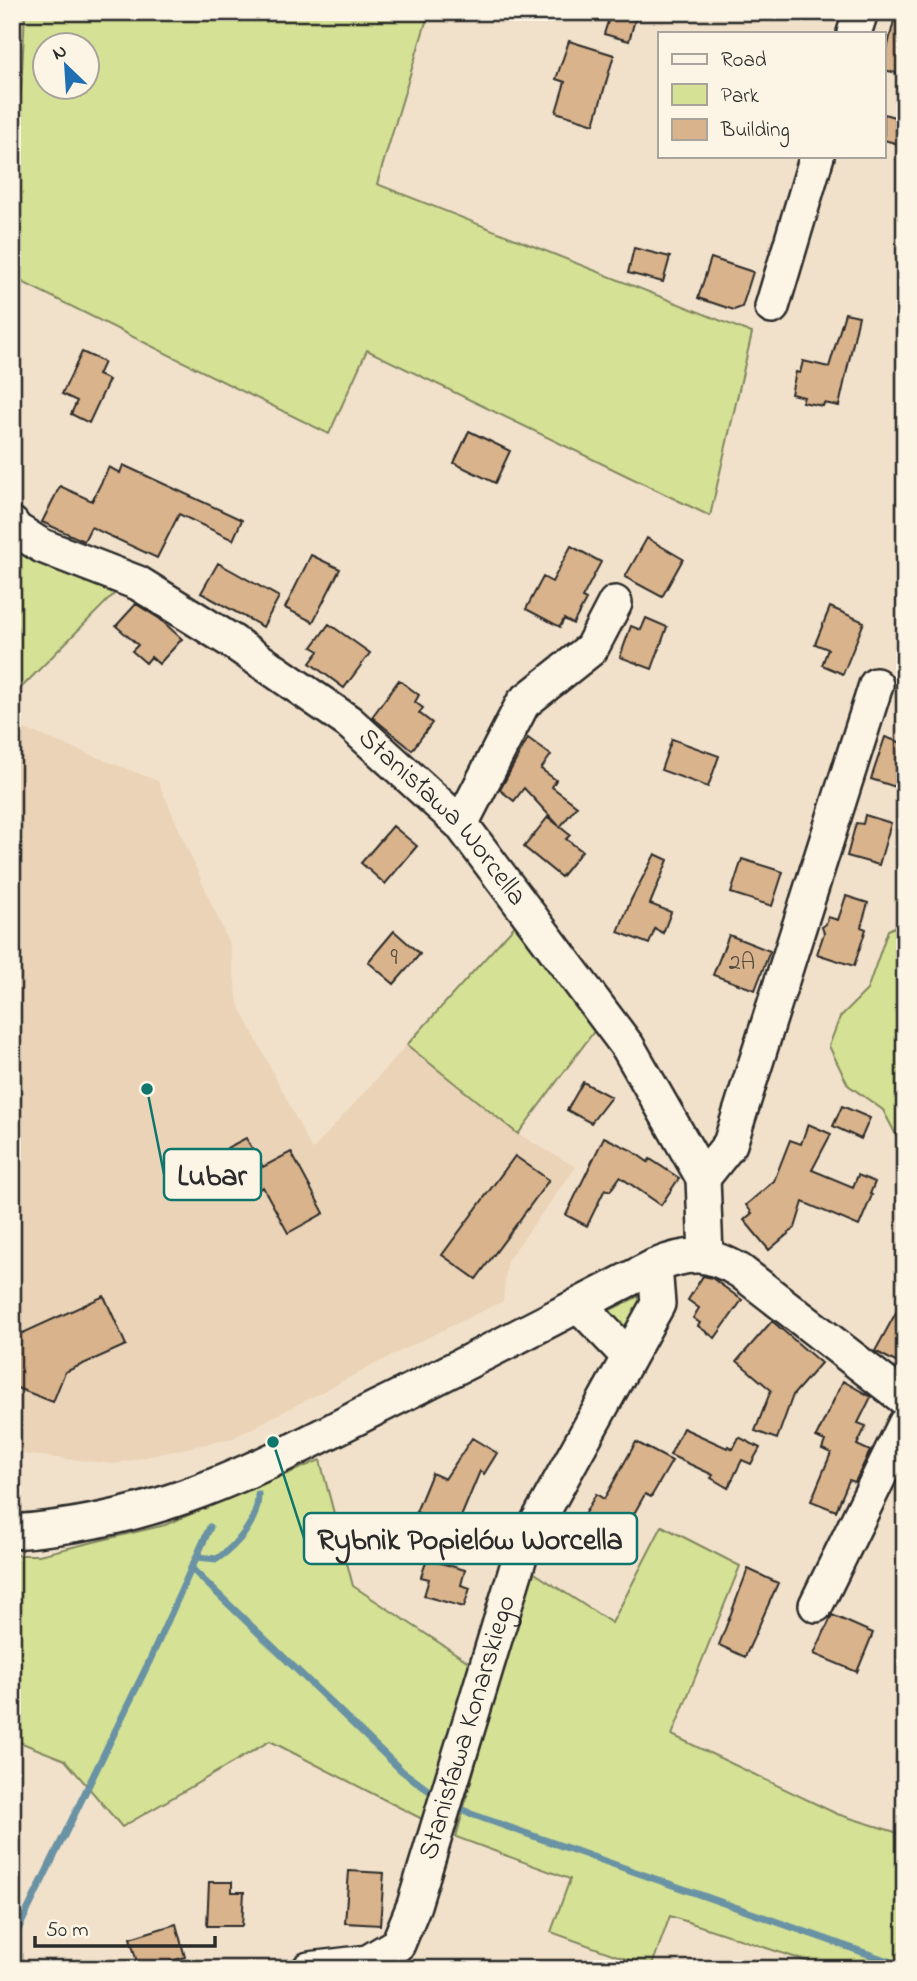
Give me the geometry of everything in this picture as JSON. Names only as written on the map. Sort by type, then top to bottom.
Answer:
[{"type":"street","points":[[855,32],[861,12]]},
{"type":"street","points":[[772,307],[816,158]]},
{"type":"street","name":"Stanisława Worcella","points":[[12,524],[15,529],[42,546],[138,583],[233,642],[349,722],[461,824],[628,1047],[703,1178],[706,1256]]},
{"type":"street","points":[[461,824],[523,703],[590,649],[615,603]]},
{"type":"street","points":[[703,1178],[730,1144],[876,685]]},
{"type":"street","points":[[12,1532],[107,1518],[219,1484],[298,1447],[655,1266],[694,1255],[729,1264],[740,1271],[905,1399]]},
{"type":"street","name":"Stanisława Konarskiego","points":[[309,1969],[368,1962],[398,1944],[414,1905],[522,1550],[658,1304],[655,1266]]},
{"type":"street","points":[[579,1305],[628,1356]]},
{"type":"street","points":[[816,1605],[905,1424]]},
{"type":"shaded area","points":[[12,724],[158,781],[230,946],[238,1003],[312,1150],[407,1045],[518,1134],[576,1167],[507,1261],[503,1301],[233,1438],[114,1464],[12,1453]]},
{"type":"green space","points":[[25,12],[429,12],[377,184],[752,333],[710,516],[367,350],[329,434],[12,277],[12,136],[21,90]]},
{"type":"green space","points":[[12,541],[17,552],[119,589],[12,697]]},
{"type":"green space","points":[[519,921],[595,1030],[518,1134],[407,1045]]},
{"type":"green space","points":[[905,922],[905,1152],[883,1110],[848,1085],[829,1046],[840,1017],[867,990],[888,930]]},
{"type":"green space","points":[[639,1296],[642,1299],[631,1320],[624,1327],[616,1325],[606,1312]]},
{"type":"green space","points":[[320,1460],[353,1586],[470,1663],[422,1819],[270,1741],[122,1827],[65,1760],[12,1739],[12,1555],[39,1555],[165,1525]]},
{"type":"green space","points":[[662,1526],[740,1566],[672,1735],[837,1814],[905,1835],[905,1969],[830,1969],[670,1916],[651,1968],[551,1932],[570,1879],[456,1837],[511,1633],[533,1572],[612,1623]]},
{"type":"building","points":[[611,12],[636,16],[629,41],[604,34]]},
{"type":"building","points":[[896,12],[905,12],[905,75],[886,70],[886,54]]},
{"type":"building","points":[[569,41],[614,55],[594,124],[556,112],[565,82],[556,79]]},
{"type":"building","points":[[886,115],[905,120],[902,145],[886,141]]},
{"type":"building","points":[[634,248],[670,257],[663,282],[628,273]]},
{"type":"building","points":[[711,258],[753,272],[742,307],[734,310],[698,298]]},
{"type":"building","points":[[845,313],[859,316],[839,406],[802,402],[804,397],[791,394],[796,372],[800,373],[803,361],[829,367]]},
{"type":"building","points":[[82,352],[104,362],[98,375],[109,380],[89,423],[71,414],[77,401],[62,394]]},
{"type":"building","points":[[469,431],[510,451],[495,483],[454,463]]},
{"type":"building","points":[[123,465],[242,520],[233,540],[179,514],[157,558],[91,527],[84,541],[42,522],[60,486],[92,501],[109,467],[120,473]]},
{"type":"building","points":[[647,538],[683,559],[662,597],[625,577]]},
{"type":"building","points":[[571,546],[601,562],[582,598],[586,600],[573,624],[564,619],[560,627],[526,609],[543,577],[552,582]]},
{"type":"building","points":[[311,555],[340,569],[313,622],[285,608]]},
{"type":"building","points":[[218,563],[279,597],[263,627],[201,593]]},
{"type":"building","points":[[136,604],[160,619],[182,639],[159,664],[151,657],[146,663],[132,651],[138,645],[116,626]]},
{"type":"building","points":[[830,607],[864,622],[843,674],[822,665],[828,649],[815,644]]},
{"type":"building","points":[[646,618],[667,627],[652,669],[620,657],[631,626],[641,630]]},
{"type":"building","points":[[329,624],[370,653],[344,688],[310,663],[319,651],[312,647]]},
{"type":"building","points":[[399,680],[419,695],[415,702],[423,708],[419,713],[432,723],[412,750],[372,717]]},
{"type":"building","points":[[885,737],[905,744],[905,790],[871,779]]},
{"type":"building","points":[[528,738],[551,755],[541,769],[556,780],[552,787],[577,806],[560,827],[570,835],[566,839],[582,851],[561,877],[524,847],[548,817],[559,826],[524,788],[514,801],[500,790]]},
{"type":"building","points":[[672,739],[719,756],[708,787],[661,770]]},
{"type":"building","points":[[865,815],[891,823],[879,865],[847,856],[856,823],[863,824]]},
{"type":"building","points":[[393,826],[417,846],[385,884],[361,863]]},
{"type":"building","points":[[655,854],[668,860],[650,904],[671,912],[663,933],[655,929],[649,944],[618,932]]},
{"type":"building","points":[[742,859],[783,872],[772,906],[731,893]]},
{"type":"building","points":[[846,896],[868,903],[861,927],[866,929],[854,966],[817,954],[824,933],[822,927],[828,917],[838,920]]},
{"type":"building","points":[[394,931],[420,954],[394,984],[368,962]]},
{"type":"building","points":[[729,935],[770,951],[755,990],[713,975]]},
{"type":"building","points":[[583,1082],[611,1097],[591,1123],[567,1110]]},
{"type":"building","points":[[842,1106],[870,1118],[861,1139],[833,1126]]},
{"type":"building","points":[[808,1124],[831,1134],[812,1170],[853,1187],[858,1175],[875,1182],[870,1194],[872,1195],[859,1226],[803,1202],[795,1228],[769,1250],[744,1220],[752,1213],[746,1205],[774,1181],[790,1140],[801,1144]]},
{"type":"building","points":[[604,1137],[648,1162],[650,1159],[679,1178],[661,1205],[620,1177],[610,1191],[605,1189],[587,1226],[566,1215]]},
{"type":"building","points":[[246,1138],[263,1167],[291,1152],[324,1213],[288,1233],[263,1187],[252,1193],[227,1148]]},
{"type":"building","points":[[515,1156],[549,1180],[476,1279],[442,1255]]},
{"type":"building","points":[[703,1276],[712,1278],[742,1300],[715,1338],[698,1326],[700,1323],[693,1318],[699,1308],[688,1300]]},
{"type":"building","points":[[104,1296],[126,1345],[65,1372],[53,1402],[12,1386],[12,1328],[23,1333]]},
{"type":"building","points":[[905,1296],[905,1367],[875,1351]]},
{"type":"building","points":[[772,1321],[821,1363],[793,1395],[777,1439],[755,1431],[771,1390],[737,1361]]},
{"type":"building","points":[[843,1381],[871,1397],[858,1423],[866,1426],[857,1445],[870,1451],[855,1482],[849,1480],[836,1511],[811,1501],[831,1453],[822,1449],[825,1441],[816,1437]]},
{"type":"building","points":[[683,1428],[727,1448],[728,1446],[733,1449],[739,1437],[760,1448],[751,1464],[742,1460],[728,1488],[711,1478],[713,1475],[670,1455]]},
{"type":"building","points":[[472,1438],[497,1453],[484,1474],[480,1471],[456,1529],[416,1512],[432,1473],[445,1479]]},
{"type":"building","points":[[636,1442],[672,1461],[651,1497],[645,1494],[607,1562],[569,1541],[596,1494],[604,1499]]},
{"type":"building","points":[[427,1559],[465,1570],[461,1585],[470,1588],[464,1607],[424,1596],[429,1579],[421,1577]]},
{"type":"building","points":[[748,1569],[778,1583],[745,1657],[719,1645]]},
{"type":"building","points":[[832,1615],[873,1633],[857,1672],[814,1654]]},
{"type":"building","points":[[349,1871],[384,1873],[380,1925],[345,1923]]},
{"type":"building","points":[[209,1882],[232,1882],[232,1892],[244,1892],[242,1926],[207,1926]]},
{"type":"building","points":[[176,1924],[185,1957],[139,1969],[130,1938]]},
{"type":"waterway","points":[[197,1557],[217,1559],[232,1547],[251,1523],[258,1494]]},
{"type":"waterway","points":[[12,1942],[149,1662],[210,1527]]},
{"type":"waterway","points":[[191,1568],[402,1771],[428,1790]]},
{"type":"waterway","points":[[464,1810],[905,1967]]},
{"type":"place","name":"Lubar","points":[[147,1089]]},
{"type":"place","name":"Rybnik Popielów Worcella","points":[[273,1442]]}]
